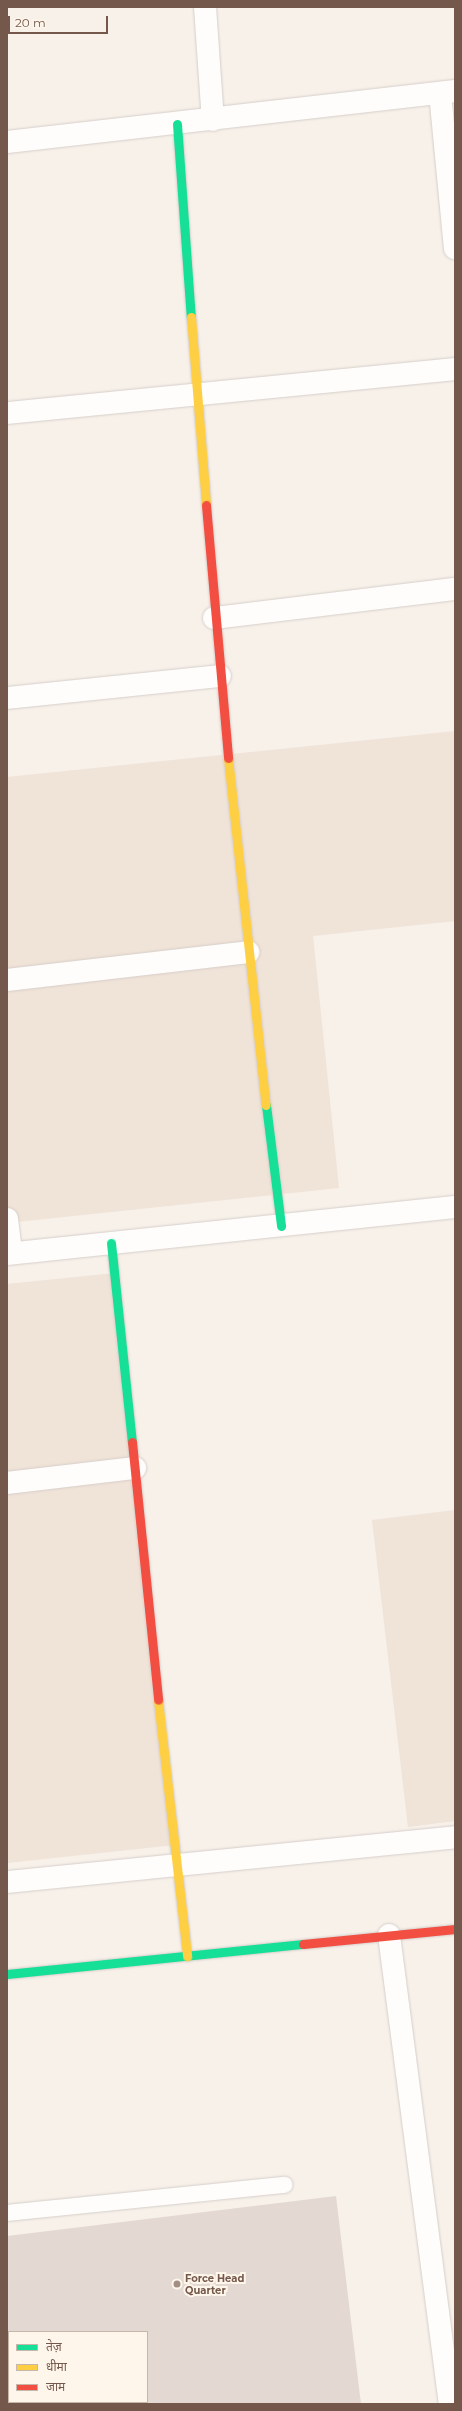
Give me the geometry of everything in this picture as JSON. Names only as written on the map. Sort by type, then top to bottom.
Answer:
[{"type":"street","points":[[206,7],[213,120]]},
{"type":"street","points":[[7,142],[213,120],[447,92],[455,248]]},
{"type":"street","points":[[177,124],[199,393],[214,618],[248,952],[281,1226]]},
{"type":"street","points":[[7,413],[455,369]]},
{"type":"street","points":[[214,618],[455,589]]},
{"type":"street","points":[[7,698],[220,676]]},
{"type":"street","points":[[7,980],[248,952]]},
{"type":"street","points":[[7,1219],[9,1254],[455,1207]]},
{"type":"street","points":[[111,1243],[165,1767],[187,1956]]},
{"type":"street","points":[[7,1483],[135,1468]]},
{"type":"street","points":[[7,1882],[455,1837]]},
{"type":"street","points":[[7,1974],[455,1929]]},
{"type":"street","points":[[389,1935],[450,2404]]},
{"type":"lane","points":[[7,2213],[285,2185]]},
{"type":"shaded area","points":[[455,731],[455,921],[313,936],[339,1188],[7,1223],[7,777]]},
{"type":"shaded area","points":[[115,1273],[175,1845],[7,1863],[7,1284]]},
{"type":"shaded area","points":[[455,1510],[455,1821],[408,1827],[372,1520]]},
{"type":"building","name":"Force Head Quarter","points":[[336,2196],[361,2404],[7,2404],[7,2236]]},
{"type":"traffic: fast","points":[[177,124],[191,317]]},
{"type":"traffic: fast","points":[[266,1105],[281,1226]]},
{"type":"traffic: fast","points":[[111,1243],[132,1442]]},
{"type":"traffic: fast","points":[[7,1974],[303,1944]]},
{"type":"traffic: slow","points":[[191,317],[206,505]]},
{"type":"traffic: slow","points":[[228,758],[266,1105]]},
{"type":"traffic: slow","points":[[158,1700],[187,1956]]},
{"type":"traffic: jam","points":[[206,505],[228,758]]},
{"type":"traffic: jam","points":[[132,1442],[158,1700]]},
{"type":"traffic: jam","points":[[303,1944],[455,1929]]},
{"type":"place","name":"Force Head Quarter","points":[[177,2284]]}]
